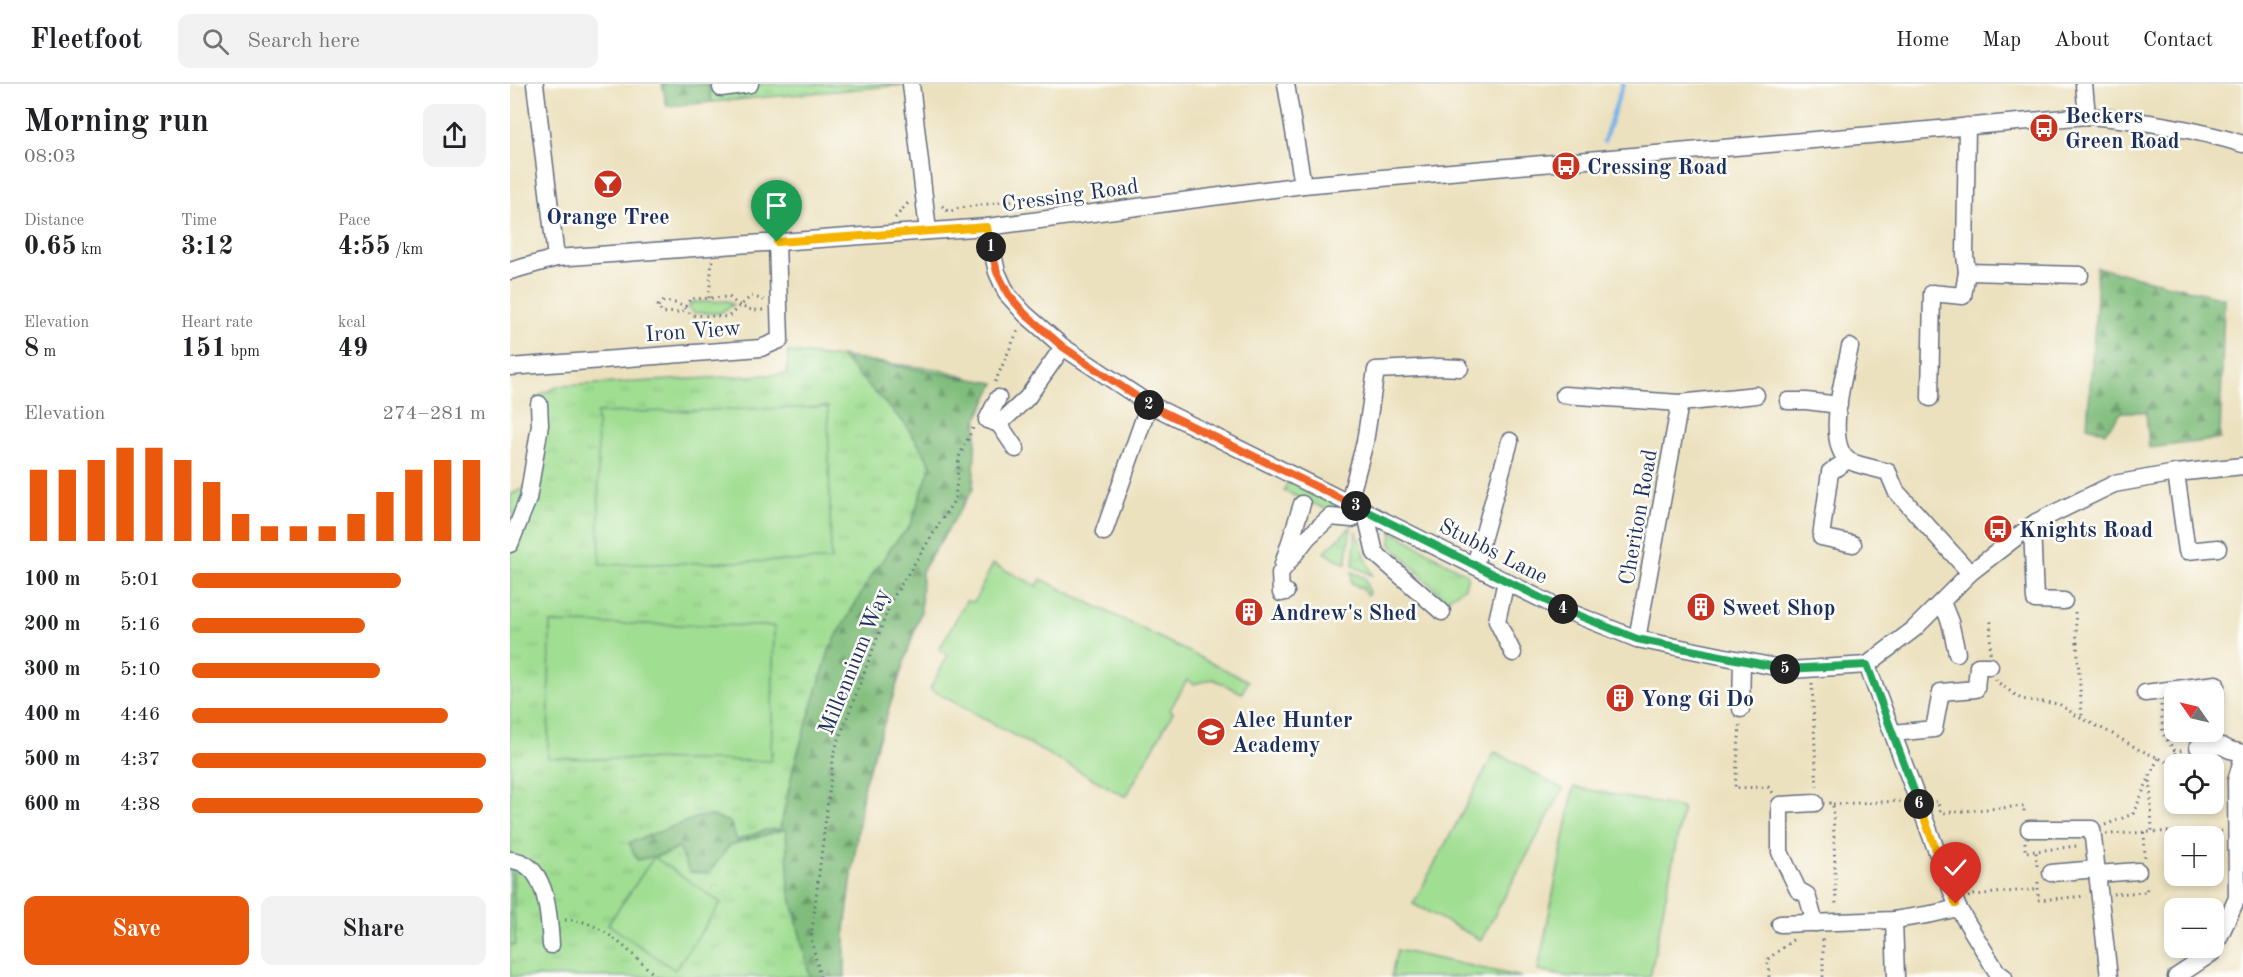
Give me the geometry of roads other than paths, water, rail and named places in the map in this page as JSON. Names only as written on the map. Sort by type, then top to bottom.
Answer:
[{"type":"street","points":[[535,84],[556,258]]},
{"type":"street","points":[[722,88],[750,84]]},
{"type":"street","points":[[912,84],[928,231]]},
{"type":"street","points":[[1286,84],[1302,185]]},
{"type":"street","points":[[2084,84],[2087,116]]},
{"type":"street","name":"Cressing Road","points":[[510,272],[556,258],[987,227],[1302,185],[2087,116],[2168,125],[2213,134],[2243,144]]},
{"type":"street","points":[[1930,398],[1932,293],[1963,296],[1967,272],[1965,255],[1967,126]]},
{"type":"street","name":"Stubbs Lane","points":[[987,227],[997,272],[1008,294],[1025,314],[1063,347],[1149,404],[1557,607],[1637,639],[1790,670],[1867,665]]},
{"type":"street","name":"Iron View","points":[[510,367],[761,348],[780,340],[777,242]]},
{"type":"street","points":[[1967,272],[2080,275]]},
{"type":"street","points":[[997,432],[1027,398],[1063,347]]},
{"type":"street","points":[[1850,347],[1839,405],[1837,445],[1848,460],[1888,472],[1896,491],[1970,573]]},
{"type":"street","points":[[1280,573],[1308,537],[1330,517],[1352,519],[1357,507],[1376,370],[1460,368]]},
{"type":"street","points":[[996,390],[987,420],[1016,449]]},
{"type":"street","points":[[1564,395],[1680,404],[1756,395]]},
{"type":"street","points":[[1788,401],[1839,405]]},
{"type":"street","points":[[510,544],[528,499],[540,425],[539,404]]},
{"type":"street","points":[[1104,532],[1149,404]]},
{"type":"street","name":"Cheriton Road","points":[[1637,639],[1680,404]]},
{"type":"street","points":[[1475,565],[1510,441]]},
{"type":"street","points":[[1848,460],[1830,472],[1821,537],[1853,544]]},
{"type":"street","points":[[2004,977],[1997,972],[1957,906],[1867,665],[1914,629],[1970,573],[2032,525],[2114,484],[2176,473],[2243,466]]},
{"type":"street","points":[[2176,473],[2187,551],[2218,548]]},
{"type":"street","points":[[1286,592],[1281,593],[1280,573],[1302,504]]},
{"type":"street","points":[[1357,507],[1375,553],[1442,612]]},
{"type":"street","points":[[2032,525],[2035,600],[2064,601]]},
{"type":"street","points":[[1506,581],[1497,621],[1513,653]]},
{"type":"street","points":[[1942,602],[1950,622],[1957,653]]},
{"type":"street","points":[[1741,709],[1742,660]]},
{"type":"street","points":[[1893,733],[1934,729],[1941,692],[1976,689],[1978,666],[1990,666]]},
{"type":"street","points":[[2153,692],[2164,691]]},
{"type":"street","points":[[2176,977],[2212,953],[2237,898],[2236,781],[2243,754],[2206,742]]},
{"type":"street","points":[[1815,923],[1807,895],[1798,890],[1780,852],[1780,805],[1819,800]]},
{"type":"street","points":[[2026,829],[2092,832],[2109,977]]},
{"type":"street","points":[[510,860],[521,861],[531,867],[548,901],[551,945]]},
{"type":"street","points":[[2051,873],[2138,871]]},
{"type":"street","points":[[1780,924],[1894,920],[1932,914],[1957,906]]},
{"type":"street","points":[[1894,920],[1896,977]]},
{"type":"waterway","points":[[1604,141],[1623,84]]},
{"type":"place","name":"Beckers Green Road","points":[[2044,128]]},
{"type":"place","name":"Cressing Road","points":[[1566,166]]},
{"type":"place","name":"Orange Tree","points":[[608,184]]},
{"type":"place","name":"Knights Road","points":[[1998,529]]},
{"type":"place","name":"Sweet Shop","points":[[1701,607]]},
{"type":"place","name":"Andrew's Shed","points":[[1249,612]]},
{"type":"place","name":"Yong Gi Do","points":[[1620,698]]},
{"type":"place","name":"Alec Hunter Academy","points":[[1211,732]]}]
